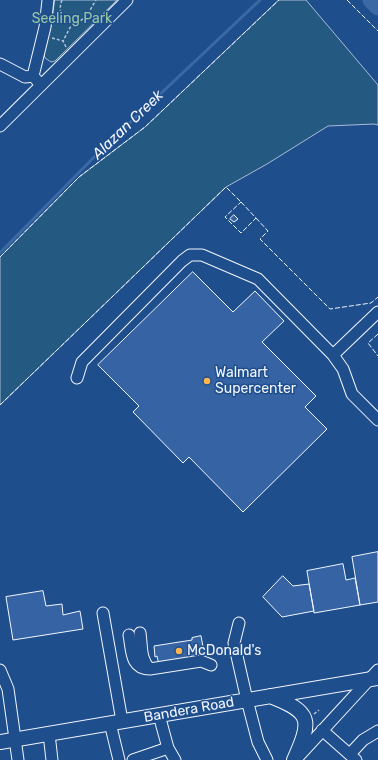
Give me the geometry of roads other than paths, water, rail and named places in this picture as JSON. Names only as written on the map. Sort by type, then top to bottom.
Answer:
[{"type":"main road","name":"Bandera Road","points":[[0,742],[247,700],[375,676]]},
{"type":"main road","points":[[269,696],[294,707],[302,714],[306,722],[306,731],[294,760]]},
{"type":"street","points":[[33,76],[46,27],[48,0]]},
{"type":"street","points":[[0,126],[127,0]]},
{"type":"street","points":[[0,64],[25,77],[33,76]]},
{"type":"street","points":[[33,76],[41,86]]},
{"type":"street","points":[[77,378],[82,362],[182,261],[190,255],[202,255],[258,279],[333,355],[343,369],[352,394],[378,420]]},
{"type":"street","points":[[333,355],[378,312]]},
{"type":"street","points":[[103,613],[119,760]]},
{"type":"street","points":[[239,623],[234,643],[258,742],[267,760]]},
{"type":"street","points":[[140,633],[143,660],[145,665],[150,670]]},
{"type":"street","points":[[129,635],[134,663],[138,668],[150,670],[201,661],[211,665]]},
{"type":"street","points":[[0,670],[8,689],[18,760]]},
{"type":"street","points":[[294,760],[375,676]]},
{"type":"street","points":[[159,715],[168,748],[175,760]]},
{"type":"street","points":[[322,730],[353,757],[363,740],[378,730]]},
{"type":"street","points":[[49,734],[52,760]]},
{"type":"street","points":[[133,760],[168,748]]},
{"type":"waterway","name":"Alazan Creek","points":[[0,253],[102,149],[260,0]]},
{"type":"waterway","name":"Alazan Creek","points":[[371,0],[378,7]]},
{"type":"place","name":"Walmart Supercenter","points":[[207,381]]},
{"type":"place","name":"McDonald's","points":[[179,651]]},
{"type":"park label","name":"Seeling Park","points":[[72,19]]}]
